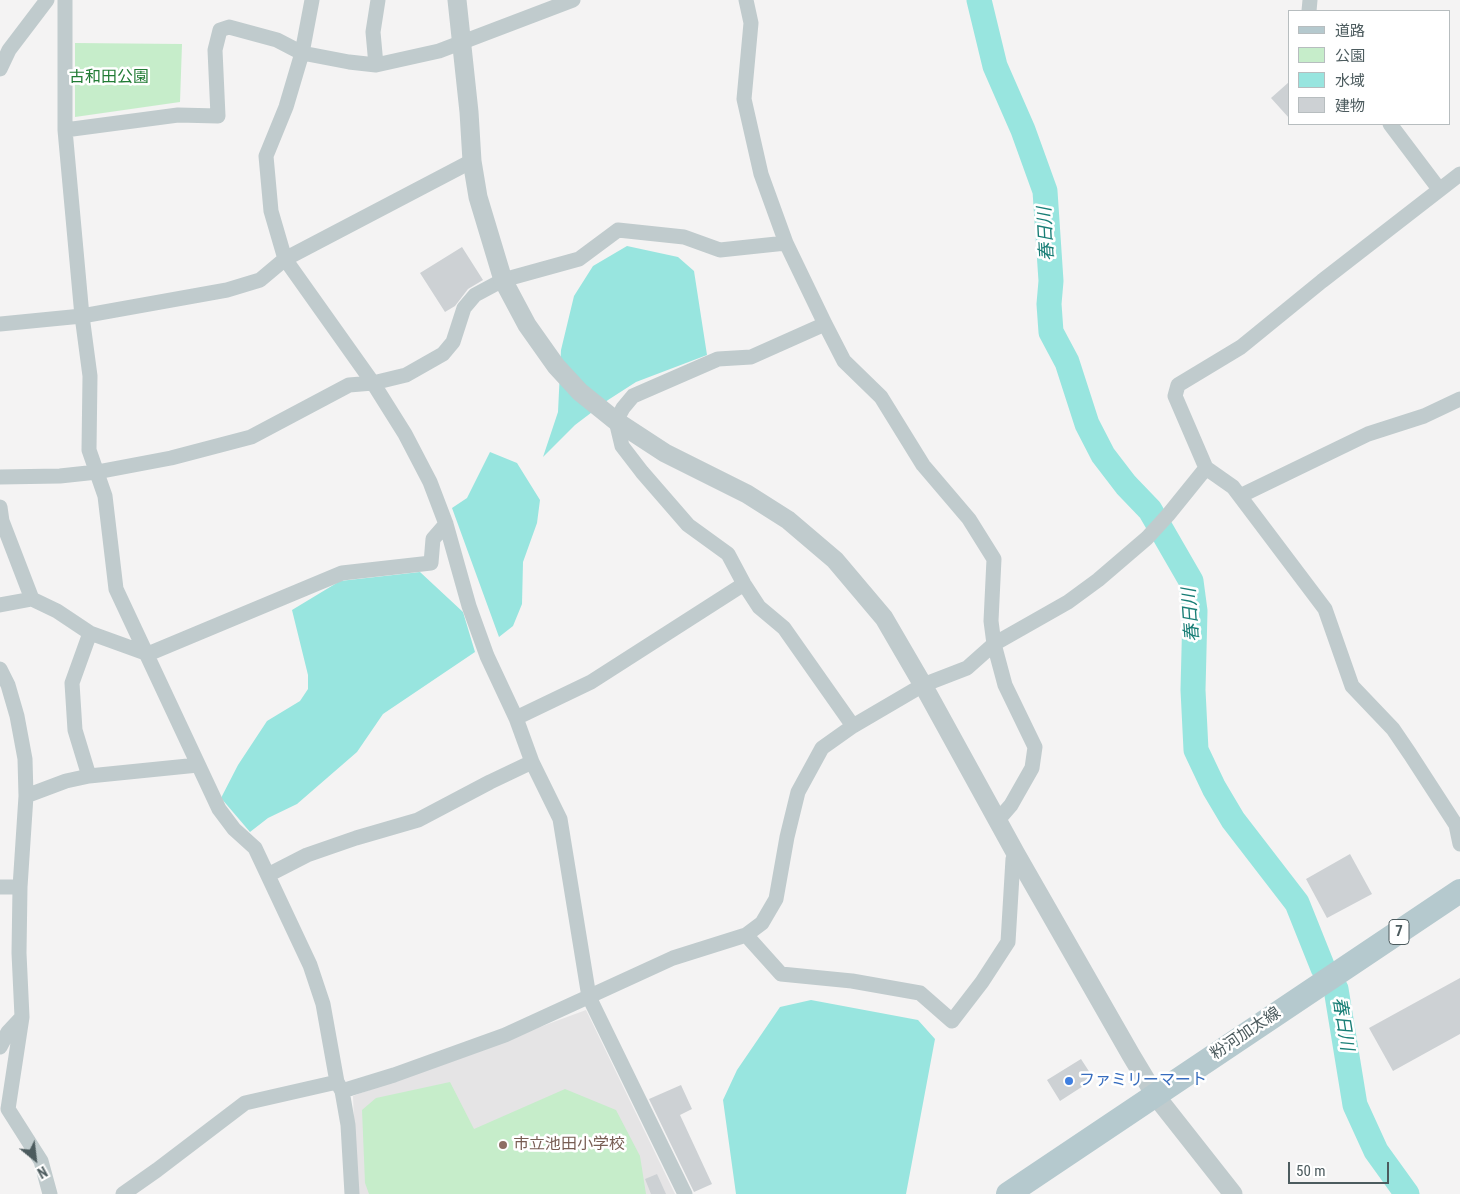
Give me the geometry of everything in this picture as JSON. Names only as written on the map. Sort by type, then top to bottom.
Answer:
[{"type":"main road","name":"粉河加太線","points":[[1008,1194],[1316,987],[1459,895]]},
{"type":"street","points":[[1,61],[46,0]]},
{"type":"street","points":[[65,0],[65,130],[82,316],[90,376],[89,450],[106,496],[116,589],[219,809],[234,829],[255,848],[310,965],[323,1004],[348,1125],[352,1194]]},
{"type":"street","points":[[312,0],[302,53],[286,107],[266,156],[271,211],[286,259],[373,383],[405,434],[430,482],[446,524],[486,656],[516,718],[532,762],[560,820],[589,997],[685,1194]]},
{"type":"street","points":[[376,65],[373,32],[378,0]]},
{"type":"street","points":[[457,0],[472,161],[478,197],[503,280],[527,325],[556,366],[580,392],[616,421],[665,453],[747,494],[788,520],[835,560],[884,618],[1016,854],[1155,1095],[1233,1194]]},
{"type":"street","points":[[65,130],[178,115],[218,116],[215,50],[220,30],[229,27],[277,40],[302,53],[376,65],[439,51],[573,0]]},
{"type":"street","points":[[746,0],[751,23],[744,99],[761,174],[786,242],[844,361],[881,397],[923,465],[969,519],[994,559],[991,621],[994,644],[1005,686],[1035,747],[1032,768],[1011,805],[998,820]]},
{"type":"street","points":[[1391,125],[1439,189]]},
{"type":"street","points":[[0,324],[82,316],[227,290],[260,280],[286,259],[472,161]]},
{"type":"street","points":[[1460,174],[1322,281],[1241,347],[1178,385],[1175,396],[1206,468],[1233,487],[1277,548],[1325,609],[1352,686],[1393,729],[1456,825],[1460,844]]},
{"type":"street","points":[[0,477],[60,476],[97,472],[171,458],[251,437],[350,385],[373,383],[406,375],[443,354],[453,342],[464,308],[475,295],[503,280],[579,259],[618,230],[684,237],[720,250],[786,242]]},
{"type":"street","points":[[825,324],[751,357],[718,359],[633,396],[623,408],[616,421],[622,446],[642,472],[688,525],[728,554],[759,607],[784,628],[853,726]]},
{"type":"street","points":[[1240,496],[1368,434],[1424,416],[1460,399]]},
{"type":"street","points":[[123,1194],[245,1103],[339,1087],[394,1075],[506,1035],[673,958],[746,934],[762,923],[776,899],[787,837],[798,792],[822,748],[853,726],[923,685],[967,668],[994,644],[1068,602],[1098,580],[1146,538],[1168,515],[1206,468]]},
{"type":"street","points":[[0,507],[2,521],[32,599]]},
{"type":"street","points":[[0,605],[32,599],[57,611],[90,633],[148,654],[342,573],[431,563],[434,539],[446,524]]},
{"type":"street","points":[[516,718],[591,682],[744,584]]},
{"type":"street","points":[[89,776],[75,730],[72,683],[90,633]]},
{"type":"street","points":[[0,669],[8,685],[17,716],[25,759],[26,796],[20,888],[22,1017],[8,1109],[41,1161],[50,1194]]},
{"type":"street","points":[[268,875],[306,855],[418,820],[532,762]]},
{"type":"street","points":[[26,796],[66,781],[89,776],[198,765]]},
{"type":"street","points":[[746,934],[782,974],[852,981],[920,993],[952,1021],[982,982],[1008,942],[1013,859],[1016,854]]},
{"type":"street","points":[[0,886],[20,888]]},
{"type":"street","points":[[0,1047],[8,1032],[22,1017]]},
{"type":"shaded area","name":"市立池田小学校","points":[[586,1010],[675,1194],[357,1194],[353,1096]]},
{"type":"green space","name":"古和田公園","points":[[75,43],[182,44],[180,102],[75,117]]},
{"type":"green space","name":"市立池田小学校","points":[[450,1082],[474,1129],[565,1089],[616,1110],[640,1156],[646,1194],[369,1194],[365,1183],[362,1110],[376,1098]]},
{"type":"water","points":[[627,246],[678,257],[694,271],[707,355],[636,382],[575,425],[543,457],[558,412],[561,350],[574,296],[593,266]]},
{"type":"water","points":[[490,452],[517,463],[540,500],[537,523],[523,562],[522,604],[513,626],[499,637],[452,508],[467,498]]},
{"type":"water","points":[[420,572],[463,612],[475,652],[383,714],[357,752],[297,804],[268,818],[250,832],[221,798],[238,765],[267,721],[300,701],[308,689],[308,675],[292,610],[340,581]]},
{"type":"water","points":[[811,1000],[918,1020],[935,1039],[906,1194],[736,1194],[723,1100],[737,1070],[780,1007]]},
{"type":"building","points":[[1288,83],[1288,117],[1271,98]]},
{"type":"building","points":[[462,247],[483,280],[468,289],[455,306],[445,312],[420,273]]},
{"type":"building","points":[[1350,854],[1372,894],[1327,918],[1306,879]]},
{"type":"building","points":[[1460,978],[1460,1034],[1393,1071],[1369,1028]]},
{"type":"building","points":[[1081,1059],[1094,1079],[1060,1101],[1047,1080]]},
{"type":"building","points":[[681,1085],[692,1109],[680,1115],[712,1184],[694,1192],[649,1099]]},
{"type":"building","points":[[657,1174],[666,1194],[651,1194],[645,1179]]},
{"type":"waterway","name":"春日川","points":[[979,0],[995,66],[1023,130],[1045,191],[1051,281],[1049,304],[1051,332],[1067,362],[1087,424],[1103,455],[1126,485],[1150,510],[1191,581],[1195,611],[1193,690],[1196,750],[1214,788],[1233,820],[1297,903],[1323,968],[1336,989],[1355,1105],[1376,1151],[1407,1194]]},
{"type":"place","name":"ファミリーマート","points":[[1069,1081]]},
{"type":"place","name":"市立池田小学校","points":[[503,1145]]}]
